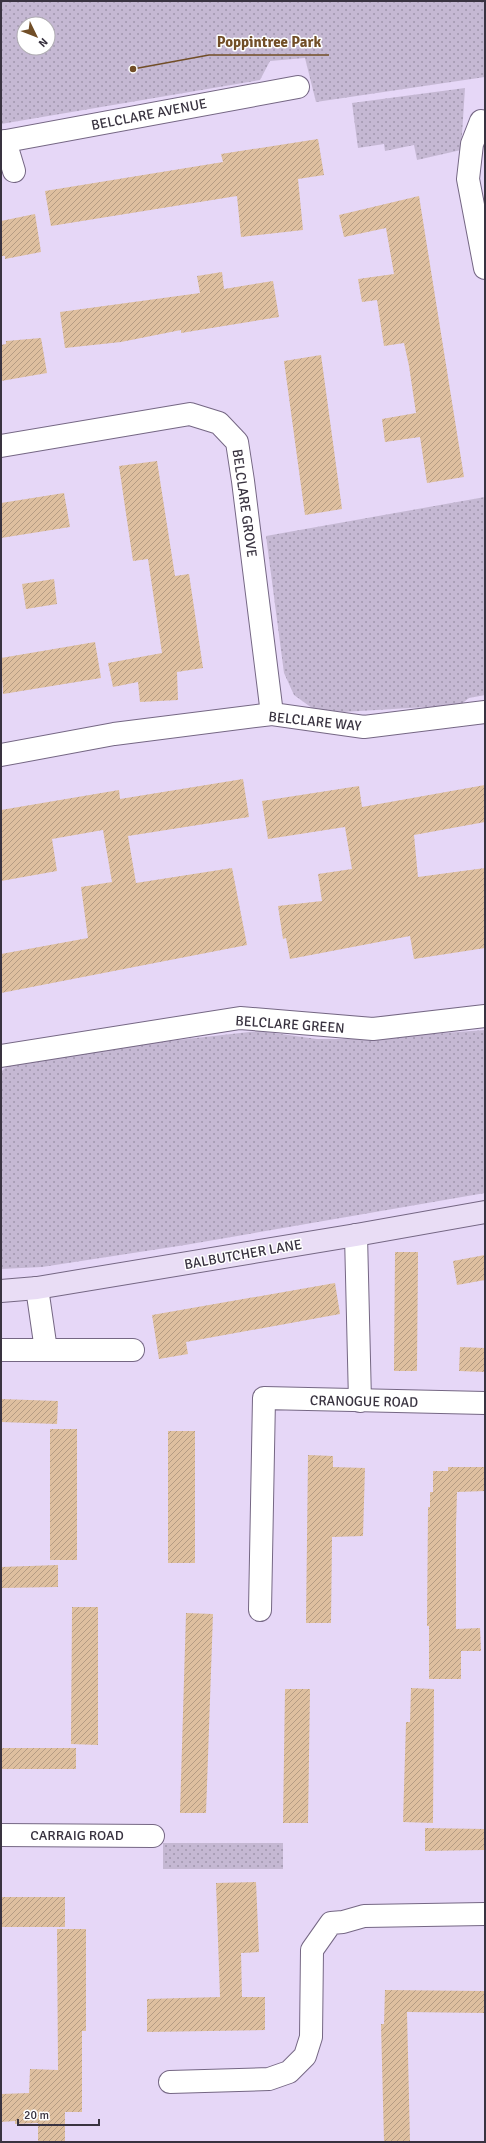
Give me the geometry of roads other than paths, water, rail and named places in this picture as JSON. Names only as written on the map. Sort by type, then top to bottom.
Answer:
[{"type":"street","name":"BELCLARE AVENUE","points":[[3,141],[298,87]]},
{"type":"street","points":[[481,121],[472,144],[468,179],[485,268]]},
{"type":"street","points":[[3,141],[14,171]]},
{"type":"street","name":"BELCLARE GROVE","points":[[1,446],[190,414],[219,423],[237,442],[272,714]]},
{"type":"street","name":"BELCLARE WAY","points":[[1,755],[122,733],[272,714],[364,727],[485,712]]},
{"type":"street","name":"BELCLARE GREEN","points":[[1,1056],[240,1018],[373,1029],[485,1016]]},
{"type":"street","name":"BALBUTCHER LANE","points":[[1,1291],[37,1288],[485,1212]]},
{"type":"street","points":[[356,1235],[360,1401]]},
{"type":"street","points":[[37,1288],[46,1350]]},
{"type":"street","points":[[1,1350],[133,1350]]},
{"type":"street","name":"CRANOGUE ROAD","points":[[260,1610],[264,1398],[485,1403]]},
{"type":"street","name":"CARRAIG ROAD","points":[[1,1835],[153,1836]]},
{"type":"street","points":[[170,2082],[269,2079],[289,2072],[305,2056],[311,2037],[312,1950],[331,1923],[343,1922],[364,1916],[485,1914]]},
{"type":"place","name":"Poppintree Park","points":[[133,69]]}]
